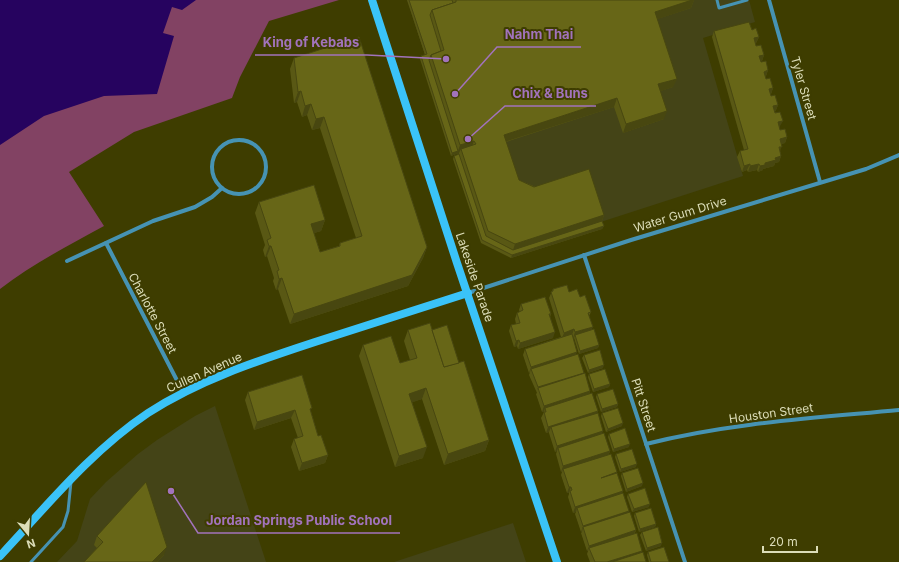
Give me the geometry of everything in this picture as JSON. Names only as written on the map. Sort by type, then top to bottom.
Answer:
[{"type":"street","name":"Lakeside Parade","points":[[372,0],[557,562]]},
{"type":"street","name":"Tyler Street","points":[[769,0],[820,182]]},
{"type":"street","points":[[239,140],[256,146],[266,161],[266,171],[263,180],[257,187],[249,192],[240,194],[230,192],[222,188],[216,180],[213,172],[213,163],[216,154],[222,147],[230,142],[239,140]]},
{"type":"street","name":"Water Gum Drive","points":[[468,293],[584,255],[866,169],[899,155]]},
{"type":"street","points":[[67,262],[153,221],[195,207],[212,197],[222,188]]},
{"type":"street","name":"Charlotte Street","points":[[106,243],[183,392]]},
{"type":"street","name":"Pitt Street","points":[[584,255],[684,562]]},
{"type":"street","name":"Cullen Avenue","points":[[0,556],[71,480],[113,440],[147,414],[183,392],[254,362],[468,293]]},
{"type":"street","name":"Houston Street","points":[[646,444],[765,423],[899,410]]},
{"type":"lane","points":[[717,0],[719,8],[747,0]]},
{"type":"lane","points":[[31,562],[63,527],[68,511],[71,480]]},
{"type":"shaded area","points":[[0,0],[339,0],[269,21],[240,77],[232,98],[134,132],[69,172],[104,226],[37,264],[0,289]]},
{"type":"shaded area","points":[[0,0],[196,0],[182,10],[172,7],[163,33],[174,36],[157,94],[104,96],[44,116],[0,145]]},
{"type":"shaded area","points":[[407,0],[749,0],[755,22],[703,38],[743,176],[511,251],[485,237]]},
{"type":"shaded area","points":[[215,406],[266,562],[57,562],[77,541],[90,499],[106,482],[138,454],[157,440],[195,416]]},
{"type":"shaded area","points":[[513,523],[526,562],[394,562]]},
{"type":"building","points":[[409,0],[452,0],[453,3],[432,10],[430,15],[441,51],[431,55],[429,60],[458,151],[452,153],[421,56],[427,54]]},
{"type":"building","points":[[456,0],[692,0],[655,12],[677,79],[658,84],[667,111],[626,124],[617,98],[504,135],[519,180],[534,187],[589,169],[604,215],[515,244],[488,231],[461,149],[476,144],[474,141],[460,145],[431,55],[444,50],[432,10],[456,2]]},
{"type":"building","points":[[749,22],[752,30],[756,28],[759,37],[754,38],[756,46],[761,45],[764,55],[759,56],[761,62],[766,61],[768,70],[764,72],[766,79],[770,78],[773,88],[769,89],[771,96],[775,95],[778,105],[773,106],[775,113],[780,112],[783,121],[778,122],[780,130],[785,129],[787,137],[780,139],[782,147],[779,147],[781,156],[775,158],[776,160],[760,166],[759,164],[750,166],[750,164],[744,166],[740,151],[748,149],[714,31]]},
{"type":"building","points":[[359,37],[427,247],[412,275],[294,314],[282,278],[279,279],[277,271],[279,270],[271,246],[269,246],[267,240],[271,238],[259,202],[314,185],[325,220],[311,224],[320,252],[340,246],[340,243],[362,236],[324,117],[316,119],[311,104],[305,106],[301,91],[298,92],[294,58]]},
{"type":"building","points":[[459,154],[486,236],[513,250],[602,221],[604,226],[512,255],[482,240],[454,156]]},
{"type":"building","points":[[567,285],[569,292],[577,289],[580,297],[585,295],[591,312],[588,313],[593,327],[575,332],[574,329],[564,333],[551,292],[553,289]]},
{"type":"building","points":[[545,297],[555,332],[520,343],[519,340],[516,341],[511,325],[520,323],[517,313],[523,310],[521,304]]},
{"type":"building","points":[[430,323],[444,367],[464,361],[489,440],[448,454],[426,388],[409,394],[427,447],[399,456],[363,345],[391,336],[400,363],[417,358],[408,330]]},
{"type":"building","points":[[447,325],[459,363],[444,367],[432,330]]},
{"type":"building","points":[[594,329],[599,345],[580,351],[575,335]]},
{"type":"building","points":[[572,334],[577,352],[531,367],[525,349]]},
{"type":"building","points":[[600,350],[604,365],[589,370],[584,355]]},
{"type":"building","points":[[578,354],[584,373],[538,387],[531,369]]},
{"type":"building","points":[[605,369],[610,384],[594,389],[589,374]]},
{"type":"building","points":[[585,373],[590,391],[544,406],[538,388]]},
{"type":"building","points":[[302,375],[312,408],[310,409],[318,436],[321,435],[328,455],[302,463],[294,439],[303,436],[295,410],[257,422],[248,392]]},
{"type":"building","points":[[613,389],[618,404],[602,409],[597,394]]},
{"type":"building","points":[[592,393],[598,411],[548,427],[544,412],[546,412],[545,408]]},
{"type":"building","points":[[618,408],[623,423],[608,429],[602,413]]},
{"type":"building","points":[[598,413],[603,431],[557,446],[551,427]]},
{"type":"building","points":[[625,428],[630,444],[614,449],[609,434]]},
{"type":"building","points":[[604,433],[610,451],[563,466],[558,448]]},
{"type":"building","points":[[632,449],[637,464],[621,469],[616,454]]},
{"type":"building","points":[[611,454],[617,472],[601,478],[617,473],[623,491],[575,507],[570,491],[572,490],[571,487],[569,487],[563,469]]},
{"type":"building","points":[[638,468],[643,483],[627,489],[622,473]]},
{"type":"building","points":[[146,482],[167,547],[152,562],[84,562],[103,542],[97,536]]},
{"type":"building","points":[[645,488],[650,504],[634,509],[628,494]]},
{"type":"building","points":[[623,493],[629,511],[583,526],[577,508]]},
{"type":"building","points":[[651,508],[656,524],[640,529],[635,513]]},
{"type":"building","points":[[630,512],[636,530],[589,546],[583,527]]},
{"type":"building","points":[[658,527],[662,543],[647,548],[642,532]]},
{"type":"building","points":[[637,533],[642,551],[607,562],[595,562],[589,548]]},
{"type":"building","points":[[664,547],[669,562],[651,562],[648,552]]},
{"type":"building","points":[[643,552],[646,562],[612,562]]},
{"type":"place","name":"King of Kebabs","points":[[446,59]]},
{"type":"place","name":"Nahm Thai","points":[[455,94]]},
{"type":"place","name":"Chix & Buns","points":[[468,139]]},
{"type":"place","name":"Jordan Springs Public School","points":[[171,491]]}]
